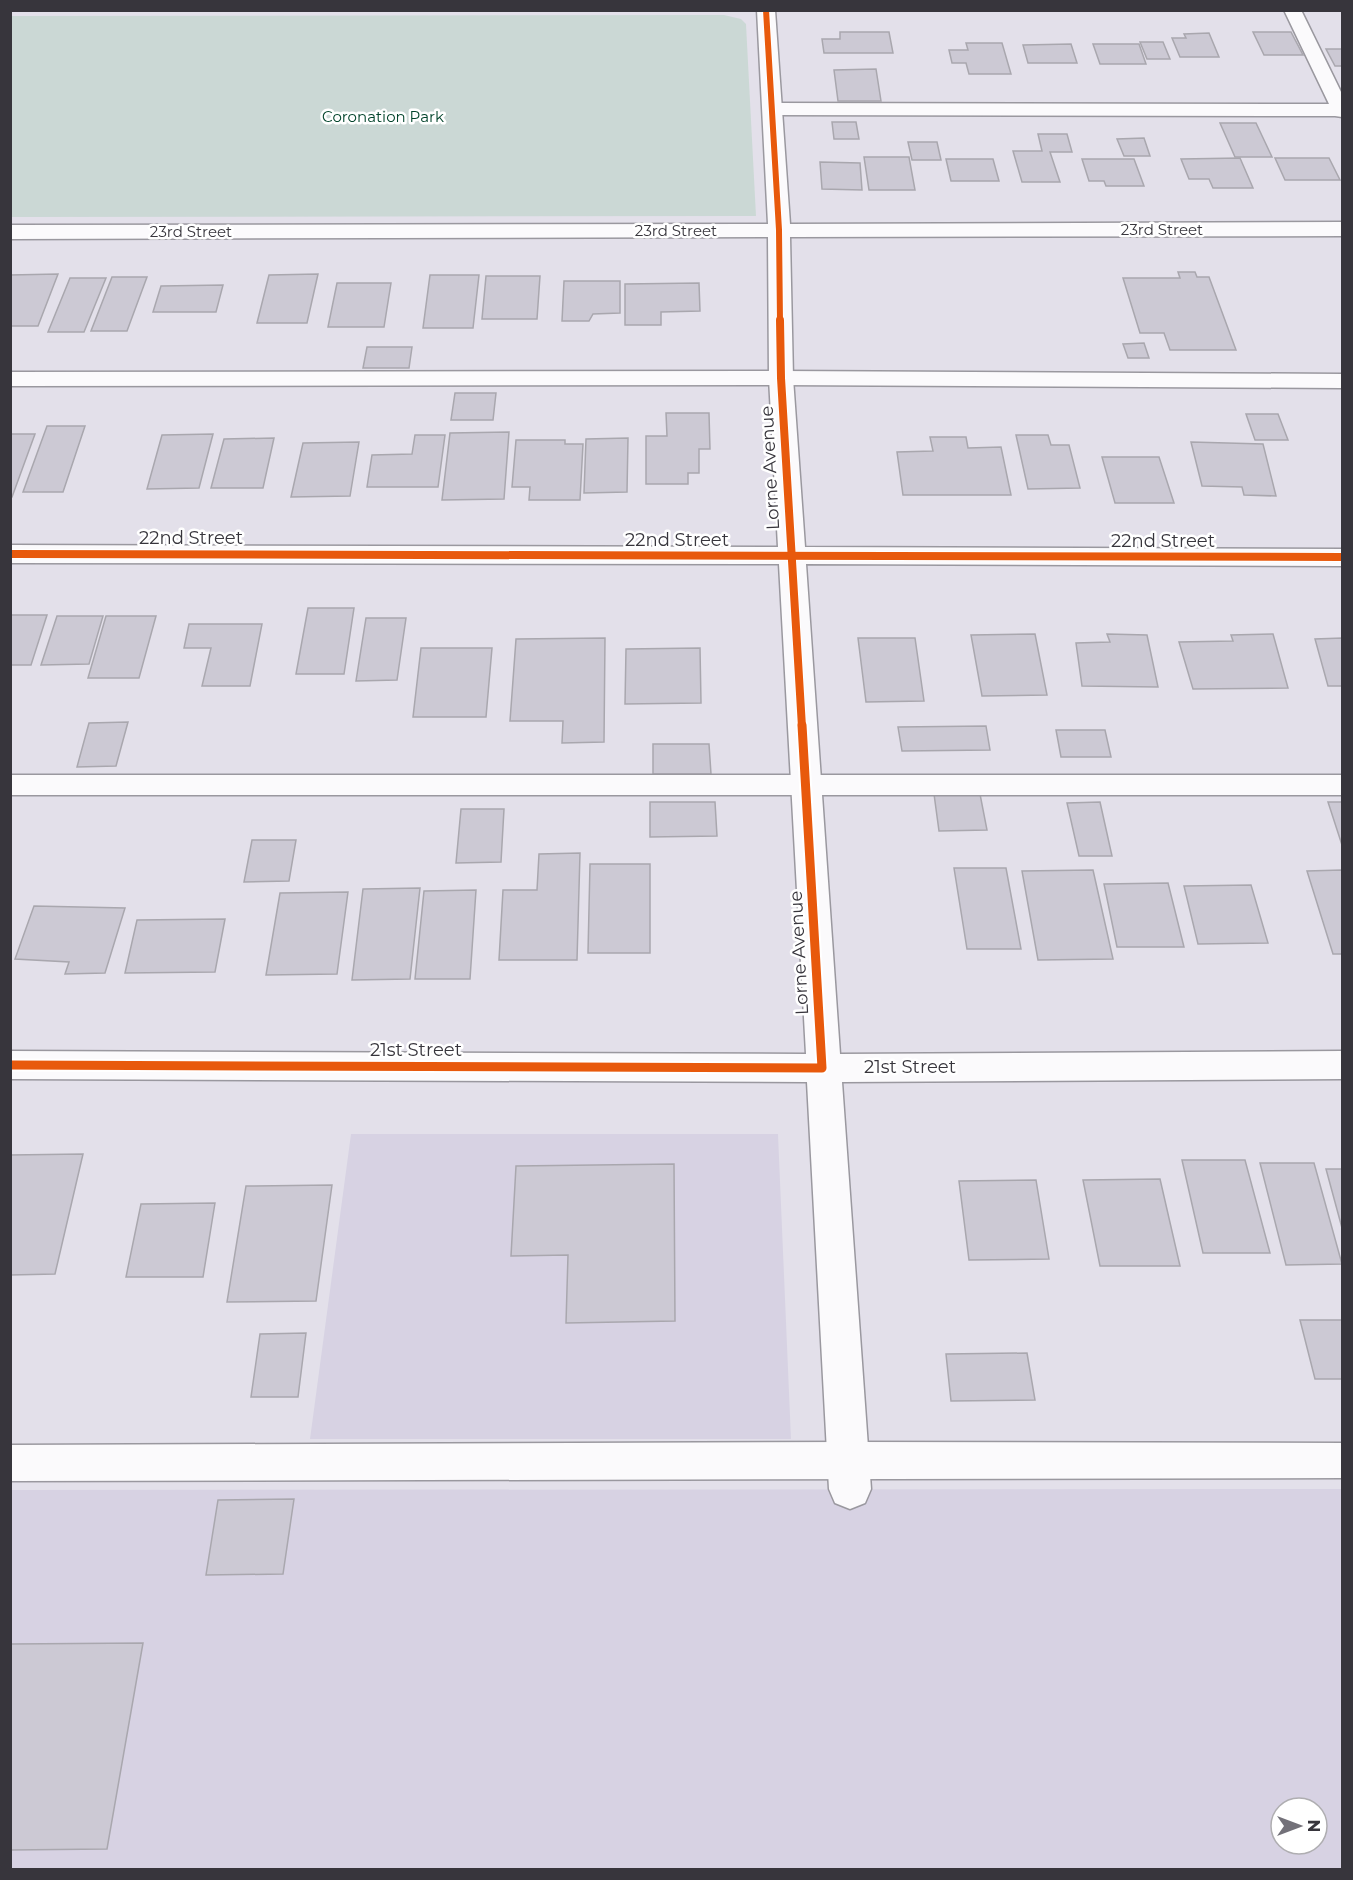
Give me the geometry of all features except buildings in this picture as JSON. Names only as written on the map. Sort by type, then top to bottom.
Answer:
[{"type":"street","name":"Lorne Avenue","points":[[766,10],[779,230],[781,378],[791,557],[849,1475]]},
{"type":"street","name":"23rd Street","points":[[10,232],[1342,229]]},
{"type":"street","name":"22nd Street","points":[[10,554],[1342,557]]},
{"type":"street","name":"21st Street","points":[[10,1065],[822,1068],[1342,1065]]},
{"type":"lane","points":[[772,109],[1342,111],[1292,10]]},
{"type":"lane","points":[[10,379],[781,378],[1342,381]]},
{"type":"lane","points":[[10,785],[1342,785]]},
{"type":"lane","points":[[10,1464],[849,1475],[1342,1461]]},
{"type":"shaded area","points":[[351,1134],[778,1134],[791,1439],[310,1439]]},
{"type":"shaded area","points":[[1342,1489],[1342,1869],[11,1869],[10,1490]]},
{"type":"green space","name":"Coronation Park","points":[[724,15],[741,19],[746,24],[756,216],[11,217],[11,16]]},
{"type":"cycle path","points":[[10,1065],[822,1068],[781,378],[779,230],[766,10]]},
{"type":"cycle path","points":[[10,554],[1342,557]]}]
